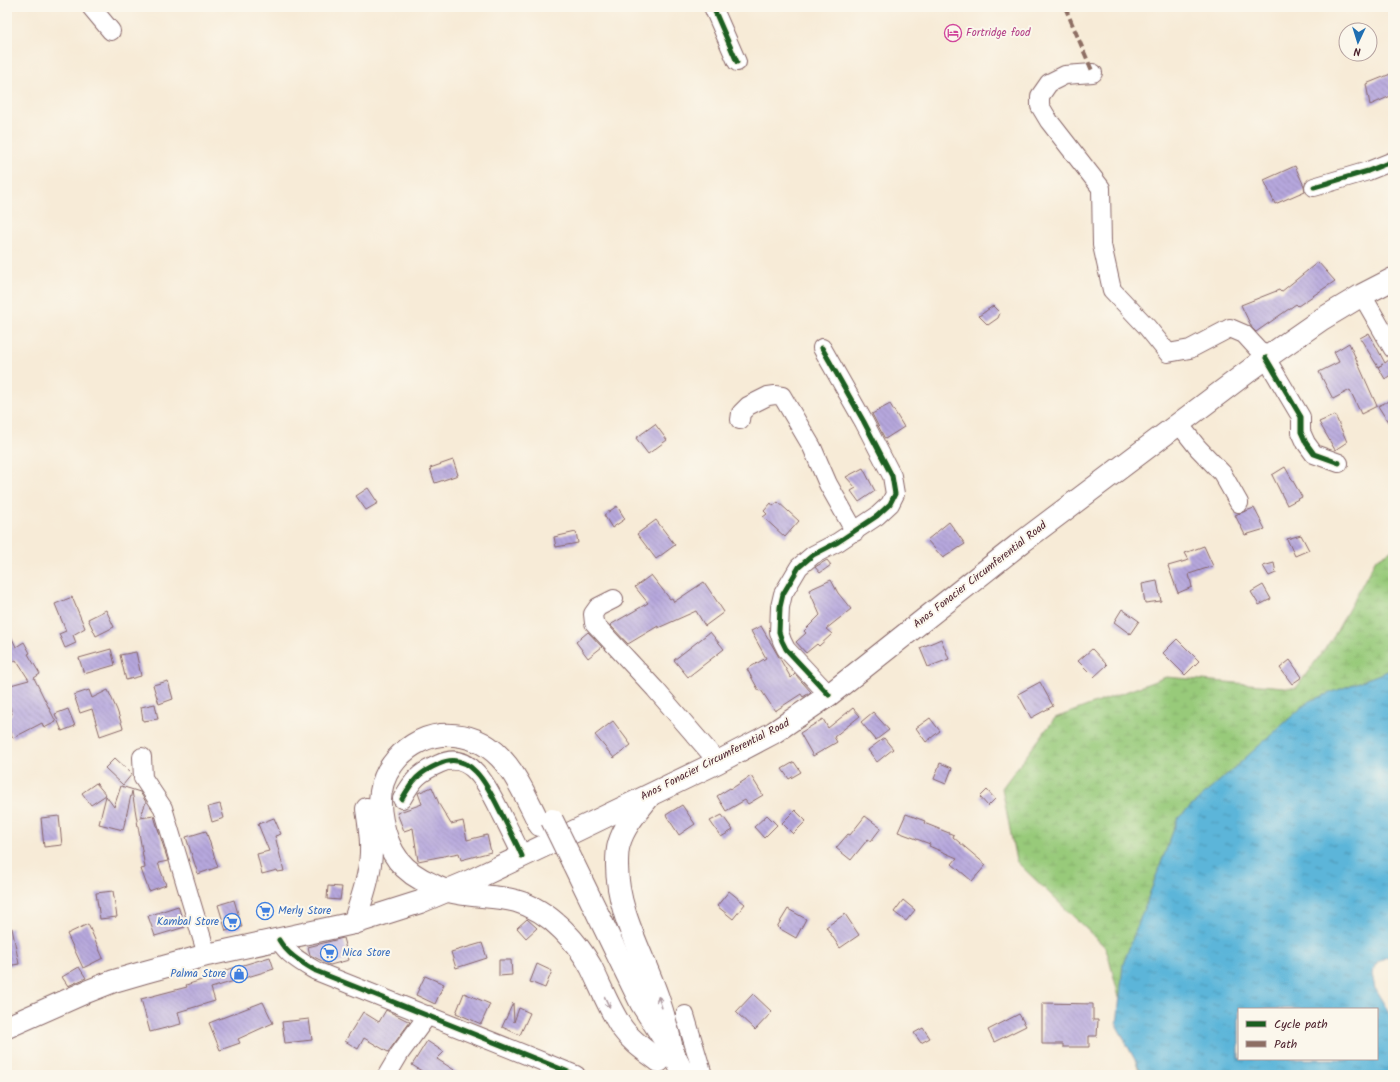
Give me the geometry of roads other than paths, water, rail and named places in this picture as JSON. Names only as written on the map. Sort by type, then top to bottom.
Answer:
[{"type":"main road","name":"Anos Fonacier Circumferential Road","points":[[7,1027],[114,981],[207,955],[354,923],[389,913],[448,891],[718,762],[773,733],[829,695],[1022,542],[1266,358],[1322,319],[1362,295],[1393,279]]},
{"type":"main road","points":[[354,923],[367,882],[375,819],[380,804],[381,789],[385,775],[400,755],[425,739],[453,735],[480,741],[493,749],[504,761],[546,822],[567,866],[629,1009],[666,1063]]},
{"type":"main road","points":[[651,794],[631,820],[618,845],[617,873],[623,908],[658,997],[669,1035],[666,1063]]},
{"type":"main road","points":[[375,819],[385,833],[390,848],[403,868],[413,875],[448,891],[516,901],[534,908],[550,918],[564,930],[591,967],[610,1008],[622,1029],[631,1039],[684,1075]]},
{"type":"street","points":[[91,7],[111,31]]},
{"type":"street","points":[[713,7],[737,62]]},
{"type":"street","points":[[1093,73],[1065,75],[1050,83],[1040,96],[1040,106],[1049,121],[1101,188],[1102,245],[1112,290],[1147,327],[1168,353],[1190,349],[1230,328],[1244,334],[1266,358],[1301,416],[1301,432],[1306,443],[1314,454],[1339,463]]},
{"type":"street","points":[[1314,187],[1368,171],[1393,161]]},
{"type":"street","points":[[1362,295],[1393,349]]},
{"type":"street","points":[[822,348],[871,435],[892,476],[895,494],[890,504],[856,532],[813,555],[799,567],[783,594],[778,632],[782,641],[786,648],[829,695]]},
{"type":"street","points":[[740,420],[741,413],[748,406],[768,396],[782,396],[812,448],[828,484],[856,532]]},
{"type":"street","points":[[1179,424],[1198,448],[1222,473],[1239,503]]},
{"type":"street","points":[[614,599],[598,607],[593,614],[594,623],[655,689],[718,762]]},
{"type":"street","points":[[142,757],[143,778],[163,808],[207,955]]},
{"type":"street","points":[[402,799],[412,781],[425,770],[445,760],[459,761],[472,767],[484,780],[522,856]]},
{"type":"street","points":[[279,940],[285,950],[295,959],[316,971],[576,1075]]},
{"type":"street","points":[[387,1075],[400,1053],[428,1015]]},
{"type":"street","points":[[685,1015],[702,1075]]},
{"type":"water","points":[[1393,669],[1393,958],[1387,957],[1378,961],[1372,973],[1375,989],[1393,1019],[1393,1075],[1143,1075],[1117,1026],[1123,964],[1178,818],[1309,701]]},
{"type":"place","name":"Fortridge food","points":[[953,33]]},
{"type":"place","name":"Merly Store","points":[[265,911]]},
{"type":"place","name":"Kambal Store","points":[[232,922]]},
{"type":"place","name":"Nica Store","points":[[329,953]]},
{"type":"place","name":"Palma Store","points":[[239,974]]}]
